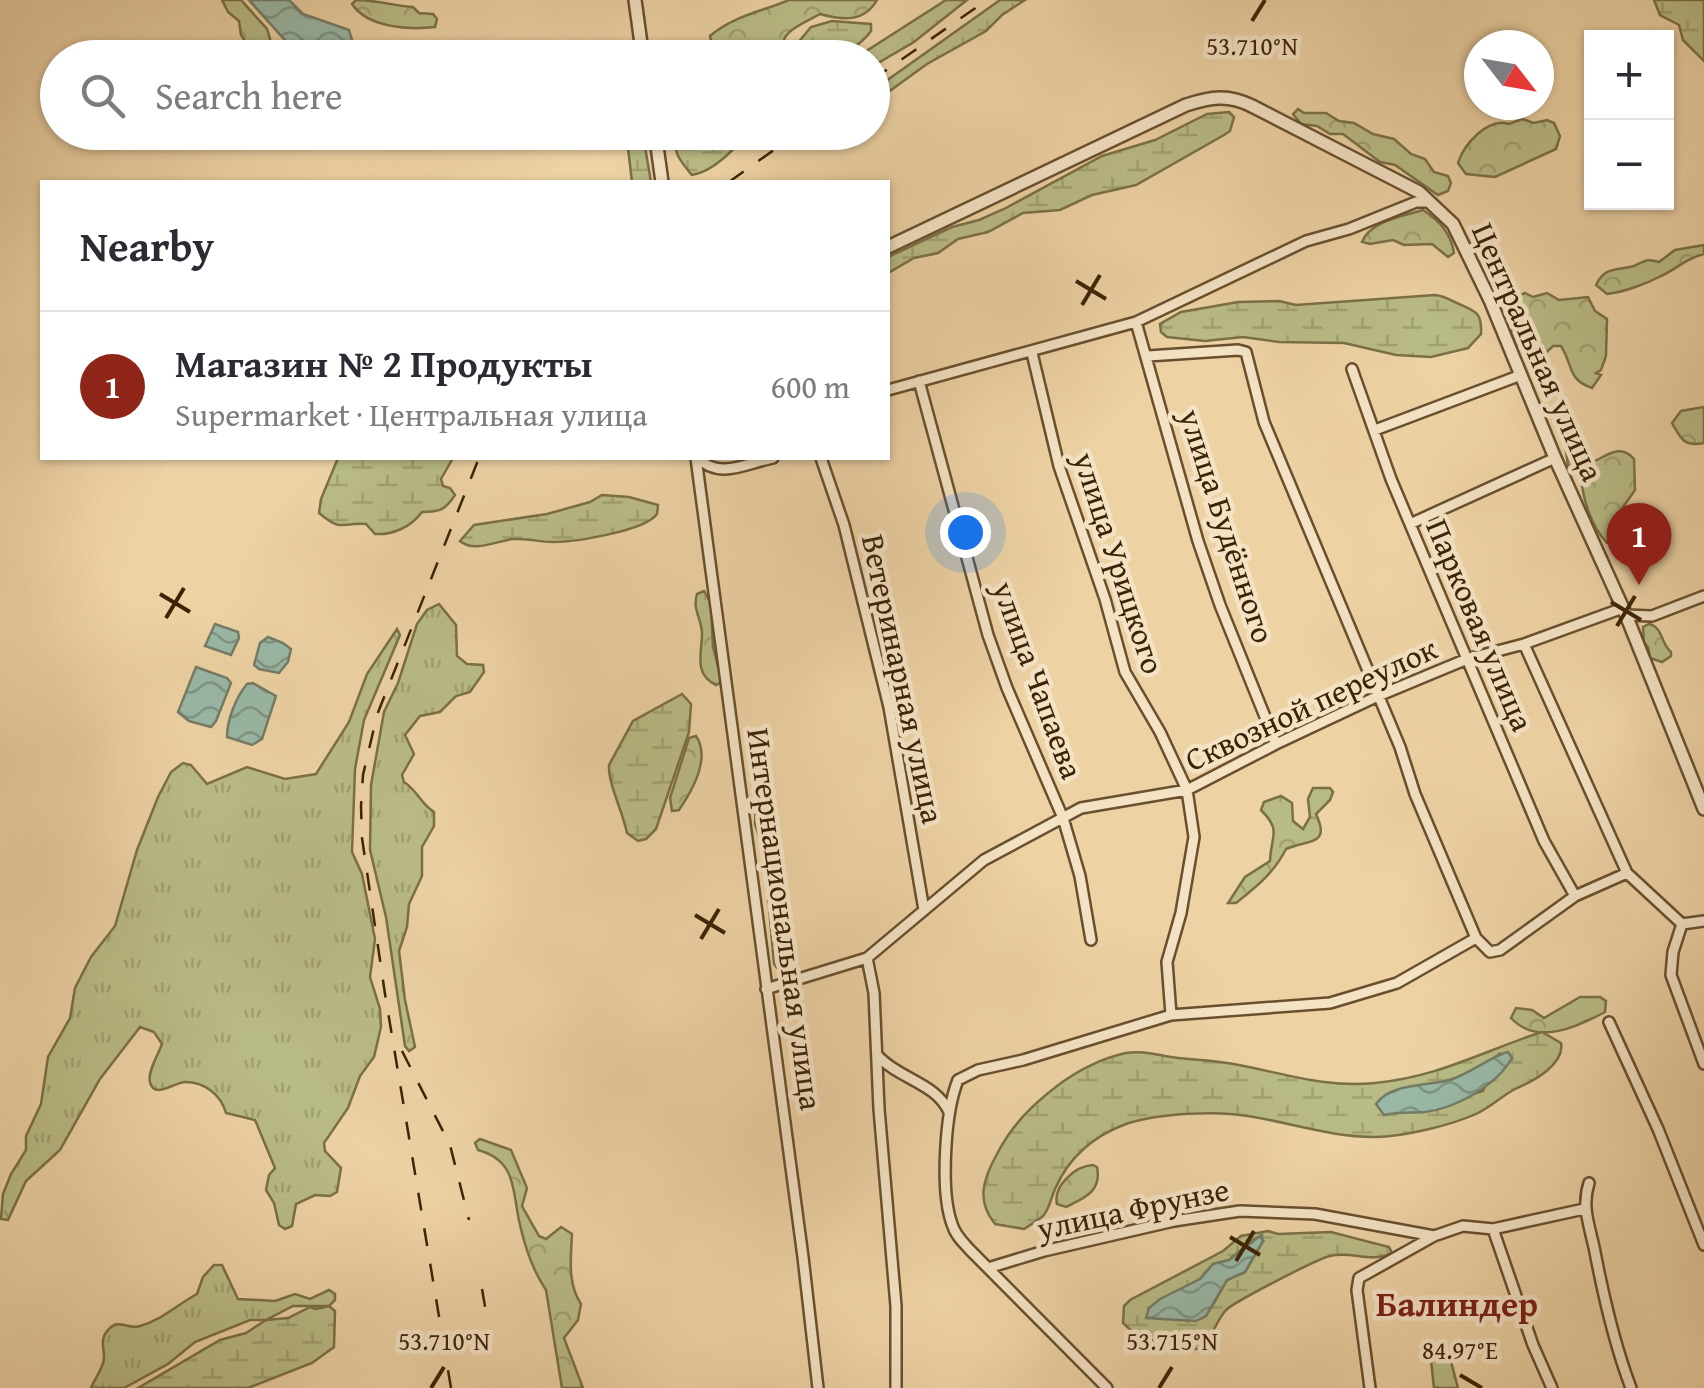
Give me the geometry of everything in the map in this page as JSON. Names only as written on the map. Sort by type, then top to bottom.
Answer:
[{"type":"street","points":[[635,0],[641,40]]},
{"type":"street","name":"Центральная улица","points":[[890,246],[1186,105],[1218,96],[1252,106],[1400,181],[1432,202],[1464,242],[1624,612],[1704,810]]},
{"type":"street","points":[[658,150],[662,180]]},
{"type":"street","points":[[890,389],[1136,322],[1306,241],[1350,229],[1416,202],[1432,202]]},
{"type":"street","name":"улица Будённого","points":[[1136,322],[1198,540],[1276,744]]},
{"type":"street","points":[[1148,356],[1238,350],[1250,357],[1253,386],[1264,422],[1476,938],[1490,952],[1500,950],[1575,896],[1627,873]]},
{"type":"street","name":"улица Урицкого","points":[[1032,352],[1060,466],[1125,672],[1160,732],[1187,790],[1194,837],[1181,913],[1167,962],[1171,1015]]},
{"type":"street","name":"Парковая улица","points":[[1352,369],[1410,524],[1467,660],[1544,841],[1575,896]]},
{"type":"street","points":[[1375,430],[1521,375]]},
{"type":"street","name":"улица Чапаева","points":[[919,381],[988,635],[1063,818],[1080,876],[1091,940]]},
{"type":"street","points":[[1410,524],[1555,458]]},
{"type":"street","name":"Интернациональная улица","points":[[697,460],[818,1388]]},
{"type":"street","points":[[700,460],[716,469],[765,460]]},
{"type":"street","name":"Ветеринарная улица","points":[[822,460],[844,526],[889,708],[924,910]]},
{"type":"street","name":"Сквозной переулок","points":[[766,990],[867,958],[984,860],[1081,808],[1187,790],[1378,696],[1467,660],[1624,612],[1652,616],[1704,596]]},
{"type":"street","points":[[1524,644],[1627,873],[1682,924],[1704,922]]},
{"type":"street","points":[[1682,924],[1673,952],[1672,983],[1704,1064]]},
{"type":"street","points":[[1106,1388],[960,1239],[948,1212],[949,1112],[958,1080],[978,1070],[1171,1015],[1330,1004],[1397,983],[1476,938]]},
{"type":"street","name":"Интернациональная улица","points":[[867,958],[874,993],[879,1109],[896,1306],[896,1388]]},
{"type":"street","points":[[1609,1022],[1658,1129],[1704,1245]]},
{"type":"street","points":[[878,1056],[892,1069],[940,1097],[949,1112]]},
{"type":"street","points":[[1589,1183],[1584,1209],[1612,1338],[1631,1388]]},
{"type":"street","name":"улица Фрунзе","points":[[988,1268],[1044,1251],[1240,1211],[1315,1214],[1434,1236],[1462,1226],[1493,1229],[1584,1209]]},
{"type":"street","points":[[1493,1229],[1552,1388]]},
{"type":"street","points":[[1370,1388],[1356,1290],[1360,1278],[1434,1236]]},
{"type":"green space","points":[[222,0],[241,0],[267,29],[270,40],[244,40],[239,21]]},
{"type":"green space","points":[[356,0],[413,7],[419,13],[433,14],[437,19],[435,27],[378,23],[359,12],[352,4]]},
{"type":"green space","points":[[789,0],[877,0],[859,16],[820,14],[789,32],[784,40],[711,40],[710,36],[719,29]]},
{"type":"green space","points":[[946,0],[967,0],[890,56],[890,40],[884,40]]},
{"type":"green space","points":[[1000,0],[1025,0],[986,31],[927,64],[890,91],[890,78]]},
{"type":"green space","points":[[1654,0],[1704,0],[1704,61],[1683,40],[1679,25],[1660,15]]},
{"type":"green space","points":[[832,21],[871,24],[871,31],[863,40],[800,40],[811,27]]},
{"type":"green space","points":[[1298,109],[1304,113],[1326,113],[1394,139],[1411,154],[1425,159],[1434,172],[1448,176],[1448,191],[1438,195],[1395,165],[1380,162],[1343,134],[1330,134],[1317,126],[1301,124],[1293,114]]},
{"type":"green space","points":[[1229,112],[1234,117],[1230,131],[1136,185],[1092,195],[1060,210],[1023,213],[988,232],[958,239],[938,253],[914,258],[890,272],[890,256],[952,227],[1004,209],[1102,156],[1155,140],[1207,114]]},
{"type":"green space","points":[[1519,120],[1554,123],[1560,136],[1556,149],[1495,177],[1466,174],[1458,163],[1478,134],[1493,124]]},
{"type":"green space","points":[[628,150],[646,150],[651,180],[632,180]]},
{"type":"green space","points":[[676,150],[732,150],[707,170],[692,175]]},
{"type":"green space","points":[[1423,210],[1447,233],[1454,253],[1448,257],[1432,244],[1362,242],[1380,224]]},
{"type":"green space","points":[[1704,245],[1704,254],[1642,285],[1607,294],[1596,285],[1612,270],[1646,261],[1659,262],[1675,250]]},
{"type":"green space","points":[[1525,293],[1533,297],[1547,293],[1559,300],[1588,297],[1595,311],[1607,319],[1606,356],[1596,373],[1601,375],[1592,388],[1575,376],[1561,346],[1553,346],[1536,362],[1515,343],[1507,310]]},
{"type":"green space","points":[[1435,295],[1470,309],[1479,317],[1481,334],[1468,348],[1431,357],[1396,355],[1344,343],[1243,337],[1205,341],[1167,337],[1160,324],[1181,312],[1238,302],[1279,301],[1296,305]]},
{"type":"green space","points":[[1704,407],[1704,443],[1687,443],[1672,423],[1681,411]]},
{"type":"green space","points":[[1571,446],[1595,461],[1620,451],[1634,459],[1635,490],[1623,507],[1632,517],[1634,529],[1622,541],[1607,543],[1596,529],[1581,477],[1568,466],[1566,451]]},
{"type":"green space","points":[[337,460],[452,460],[441,479],[443,486],[455,495],[448,504],[442,509],[422,512],[407,526],[388,533],[375,534],[366,524],[338,525],[319,513]]},
{"type":"green space","points":[[602,495],[658,505],[657,514],[639,526],[577,540],[513,539],[478,546],[460,541],[474,525],[547,514]]},
{"type":"green space","points":[[704,591],[711,603],[713,647],[722,682],[716,685],[704,675],[700,662],[702,634],[696,600],[697,594]]},
{"type":"green space","points":[[439,604],[456,625],[457,656],[467,664],[483,665],[484,672],[470,692],[456,696],[440,712],[420,716],[405,735],[414,754],[402,775],[404,782],[434,812],[434,826],[422,847],[422,876],[409,904],[399,951],[415,1047],[409,1051],[370,850],[371,785],[384,712],[417,624],[427,610]]},
{"type":"green space","points":[[1649,624],[1657,629],[1671,652],[1662,662],[1650,658],[1644,643],[1643,627]]},
{"type":"green space","points":[[397,629],[400,635],[364,720],[355,769],[352,852],[362,874],[375,939],[370,977],[381,1027],[374,1057],[360,1076],[348,1108],[324,1143],[325,1151],[341,1168],[337,1192],[330,1196],[315,1195],[296,1204],[292,1226],[285,1229],[279,1225],[266,1190],[275,1168],[255,1120],[226,1113],[216,1095],[199,1084],[185,1082],[160,1090],[152,1087],[150,1073],[162,1044],[154,1032],[140,1027],[100,1079],[60,1150],[26,1181],[8,1220],[1,1219],[3,1194],[26,1150],[26,1136],[41,1104],[48,1057],[70,1018],[75,988],[91,957],[115,926],[137,850],[171,772],[183,763],[191,765],[207,784],[247,767],[285,779],[316,774],[349,722],[367,674]]},
{"type":"green space","points":[[682,694],[691,704],[689,732],[656,829],[638,841],[627,833],[609,765],[633,721]]},
{"type":"green space","points":[[696,736],[701,754],[698,774],[679,810],[672,811],[670,798],[689,738]]},
{"type":"green space","points":[[1313,788],[1330,788],[1333,792],[1316,814],[1319,836],[1286,849],[1257,885],[1236,903],[1228,903],[1245,877],[1270,861],[1274,834],[1261,810],[1264,802],[1281,796],[1292,803],[1293,821],[1303,829],[1310,817],[1308,799]]},
{"type":"green space","points":[[768,801],[774,814],[786,952],[782,974],[774,964],[764,851],[755,824],[756,803]]},
{"type":"green space","points":[[1580,997],[1600,997],[1606,1001],[1605,1012],[1570,1028],[1545,1032],[1533,1031],[1511,1018],[1516,1008],[1532,1010],[1544,1018]]},
{"type":"green space","points":[[1542,1032],[1561,1043],[1553,1065],[1478,1113],[1455,1122],[1413,1133],[1375,1137],[1329,1133],[1240,1115],[1155,1117],[1114,1129],[1083,1149],[1067,1167],[1045,1213],[1024,1229],[995,1224],[985,1207],[988,1172],[1023,1117],[1072,1075],[1117,1055],[1146,1053],[1357,1084],[1420,1075]],"holes":[[[1501,1053],[1483,1091],[1414,1112],[1407,1111],[1409,1087],[1458,1077]]]},
{"type":"green space","points":[[480,1139],[511,1150],[527,1188],[522,1206],[539,1236],[546,1239],[561,1227],[572,1234],[572,1279],[581,1304],[578,1320],[564,1338],[583,1388],[562,1388],[546,1290],[527,1250],[511,1179],[500,1162],[478,1150],[475,1143]]},
{"type":"green space","points":[[1093,1165],[1098,1176],[1090,1193],[1066,1207],[1057,1204],[1058,1190],[1067,1178]]},
{"type":"green space","points":[[1268,1231],[1331,1232],[1389,1247],[1392,1253],[1377,1257],[1330,1256],[1293,1272],[1226,1310],[1200,1349],[1171,1349],[1157,1341],[1139,1338],[1123,1323],[1124,1306],[1130,1300],[1223,1251],[1241,1236]],"holes":[[[1254,1239],[1263,1241],[1245,1272],[1227,1280],[1211,1308],[1192,1319],[1165,1317],[1149,1308],[1200,1279],[1213,1264],[1229,1260]]]},
{"type":"green space","points":[[214,1265],[222,1265],[238,1299],[275,1301],[295,1294],[310,1299],[329,1290],[335,1294],[335,1300],[329,1306],[293,1306],[266,1320],[250,1320],[195,1342],[168,1364],[124,1388],[91,1388],[102,1365],[103,1339],[110,1328],[117,1324],[140,1326],[163,1316],[197,1294],[203,1277]]},
{"type":"green space","points":[[329,1306],[335,1311],[334,1347],[312,1363],[248,1388],[138,1388],[220,1340],[246,1333],[266,1320],[288,1318],[310,1307]]},
{"type":"green space","points":[[1438,1347],[1449,1354],[1458,1388],[1434,1388],[1431,1360]]},
{"type":"water","points":[[249,0],[289,0],[303,14],[349,30],[352,40],[285,40]]},
{"type":"water","points":[[215,624],[238,632],[231,655],[205,646]]},
{"type":"water","points":[[268,637],[291,649],[288,662],[279,673],[254,665],[260,643]]},
{"type":"water","points":[[196,667],[231,683],[211,727],[189,721],[178,712]]},
{"type":"water","points":[[253,683],[276,696],[262,739],[252,745],[227,737],[236,702],[247,684]]},
{"type":"water","points":[[1508,1052],[1512,1058],[1496,1078],[1449,1106],[1384,1115],[1376,1104],[1390,1092],[1450,1080]]},
{"type":"water","points":[[1261,1235],[1263,1241],[1245,1272],[1227,1280],[1206,1316],[1196,1321],[1146,1318],[1149,1308],[1160,1299],[1200,1279],[1213,1264],[1229,1260]]},
{"type":"railway","points":[[890,67],[987,0]]},
{"type":"railway","points":[[732,180],[774,150]]},
{"type":"railway","points":[[451,1388],[385,994],[362,838],[361,806],[363,775],[377,715],[478,460]]},
{"type":"railway","points":[[402,1051],[450,1145],[469,1220]]},
{"type":"railway","points":[[482,1289],[486,1312]]},
{"type":"place","name":"Магазин № 2 Продукты","points":[[1639,585]]},
{"type":"district","name":"Балиндер","points":[[1457,1304]]}]
